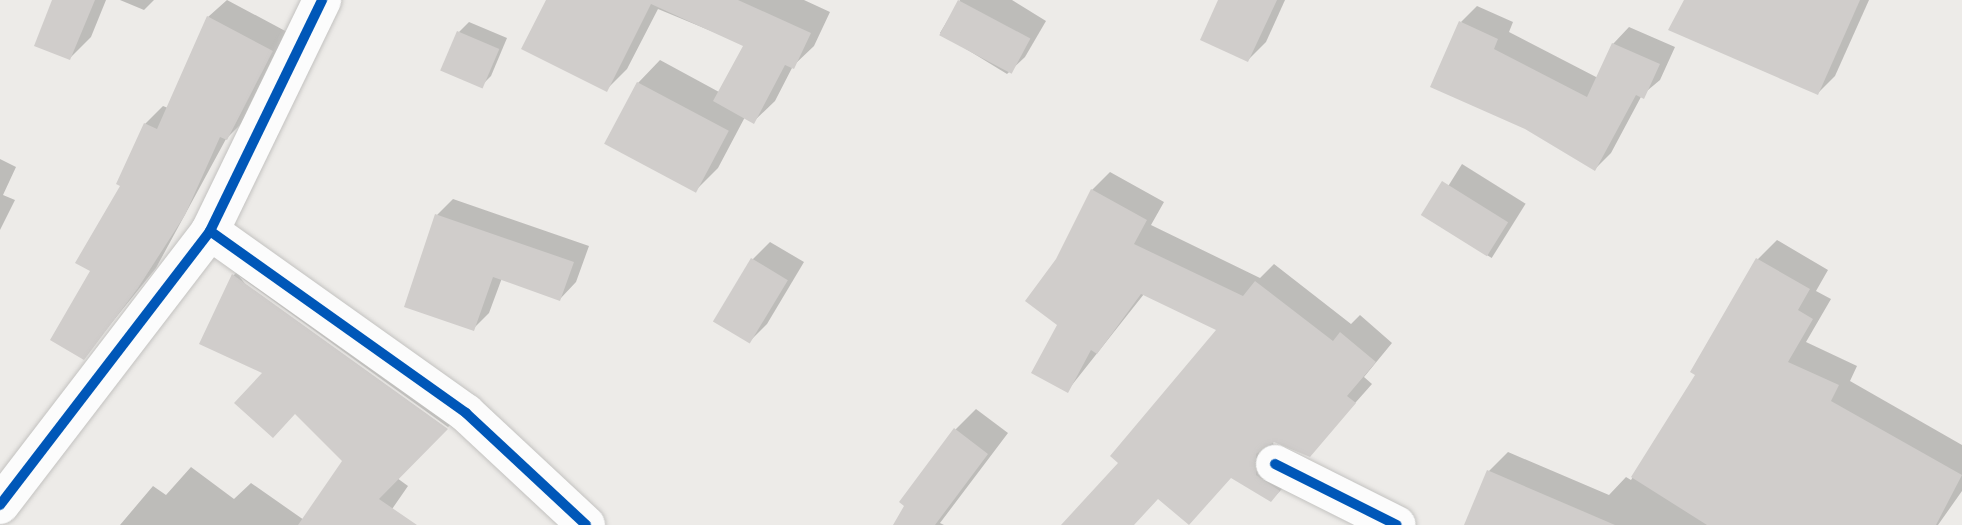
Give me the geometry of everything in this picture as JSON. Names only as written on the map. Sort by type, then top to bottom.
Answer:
[{"type":"street","points":[[0,505],[209,230],[322,0]]},
{"type":"street","points":[[209,230],[466,413],[586,525]]},
{"type":"street","points":[[1275,464],[1396,525]]},
{"type":"building","points":[[52,0],[95,0],[70,60],[34,46]]},
{"type":"building","points":[[546,0],[738,0],[811,33],[794,69],[785,65],[754,124],[713,101],[743,46],[651,4],[607,92],[521,49]]},
{"type":"building","points":[[958,0],[1030,38],[1012,74],[939,35]]},
{"type":"building","points":[[1218,0],[1277,0],[1248,62],[1200,40]]},
{"type":"building","points":[[1684,0],[1860,0],[1818,95],[1668,30]]},
{"type":"building","points":[[207,16],[273,51],[227,140],[220,137],[185,215],[138,288],[84,360],[50,340],[90,271],[75,263],[120,186],[116,184],[144,123],[157,129]]},
{"type":"building","points":[[1459,21],[1498,39],[1494,49],[1587,97],[1612,43],[1660,64],[1644,99],[1636,95],[1595,171],[1525,129],[1430,87]]},
{"type":"building","points":[[457,31],[499,49],[483,89],[440,71]]},
{"type":"building","points":[[637,82],[729,131],[696,193],[604,144]]},
{"type":"building","points":[[1442,181],[1508,222],[1487,256],[1421,215]]},
{"type":"building","points":[[1091,189],[1147,220],[1134,244],[1243,296],[1255,281],[1333,341],[1340,332],[1376,362],[1347,396],[1356,403],[1310,457],[1274,442],[1256,454],[1256,475],[1280,491],[1271,502],[1231,478],[1189,525],[1158,499],[1134,525],[1061,525],[1118,463],[1110,456],[1216,330],[1141,294],[1097,354],[1091,350],[1068,393],[1031,373],[1057,325],[1025,301],[1056,259]]},
{"type":"building","points":[[435,214],[574,262],[560,301],[493,277],[474,331],[404,307]]},
{"type":"building","points":[[751,258],[788,280],[750,344],[713,321]]},
{"type":"building","points":[[1756,258],[1810,289],[1798,310],[1813,319],[1788,362],[1839,385],[1831,401],[1962,475],[1936,525],[1707,525],[1631,477],[1695,375],[1690,372]]},
{"type":"building","points":[[232,274],[448,429],[379,499],[417,525],[298,525],[342,461],[295,414],[273,438],[234,403],[262,373],[199,344]]},
{"type":"building","points":[[954,428],[988,454],[935,525],[893,525],[904,506],[899,502]]},
{"type":"building","points":[[1487,470],[1615,525],[1464,525]]},
{"type":"cycle path","points":[[0,505],[210,231],[322,0]]},
{"type":"cycle path","points":[[210,231],[466,413],[586,525]]},
{"type":"cycle path","points":[[1275,464],[1397,525]]}]
